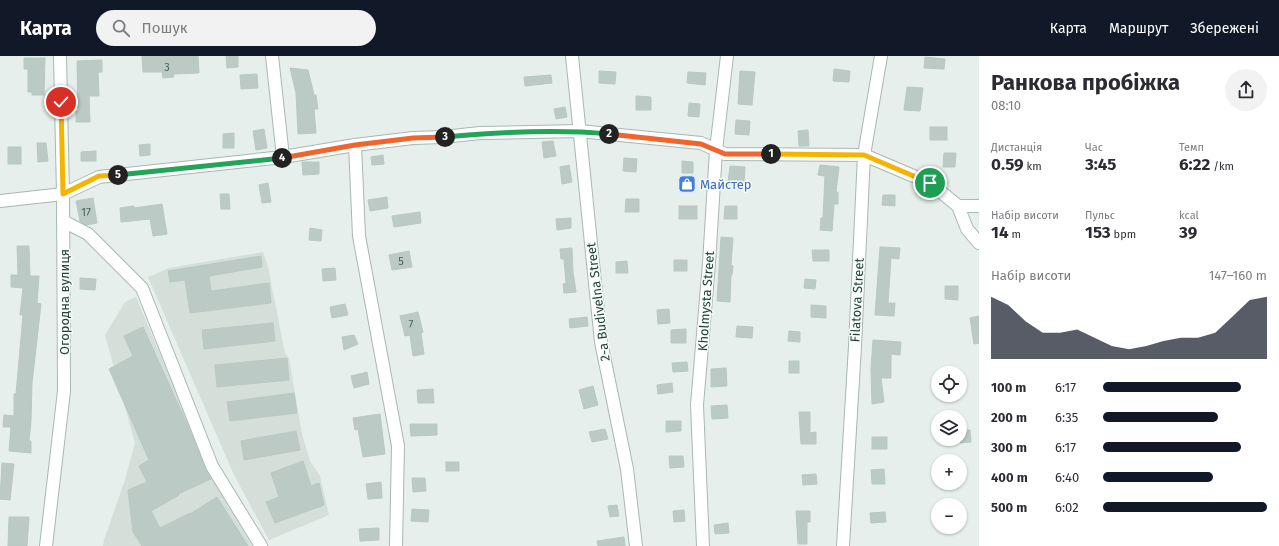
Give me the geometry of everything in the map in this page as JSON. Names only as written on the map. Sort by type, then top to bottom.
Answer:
[{"type":"street","name":"Огородна вулиця","points":[[46,546],[64,391],[63,194],[60,56]]},
{"type":"street","points":[[272,56],[283,157]]},
{"type":"street","name":"2-a Budivelna Street","points":[[572,56],[601,342],[627,469],[636,546]]},
{"type":"street","name":"Kholmysta Street","points":[[702,546],[697,405],[708,278],[716,150],[727,56]]},
{"type":"street","name":"Filatova Street","points":[[843,546],[864,155],[881,56]]},
{"type":"street","points":[[0,201],[63,194],[99,176],[283,157],[355,145],[413,138],[480,133],[579,131],[701,144],[725,154],[864,155],[930,183],[958,206],[967,229],[979,242]]},
{"type":"street","points":[[355,145],[359,236],[398,446],[396,546]]},
{"type":"street","points":[[958,206],[979,206]]},
{"type":"street","points":[[63,221],[88,234],[142,288],[212,466],[261,546]]},
{"type":"shaded area","points":[[263,252],[268,267],[285,353],[289,358],[302,434],[310,461],[320,476],[329,515],[269,540],[234,475],[148,277],[169,268]]},
{"type":"shaded area","points":[[136,297],[212,478],[252,546],[103,546],[125,480],[135,443],[105,335],[125,302]]},
{"type":"building","points":[[142,56],[198,56],[199,73],[173,74],[174,77],[163,78],[162,72],[143,72]]},
{"type":"building","points":[[226,56],[238,56],[238,67],[227,68]]},
{"type":"building","points":[[925,57],[945,59],[944,69],[924,68]]},
{"type":"building","points":[[24,58],[45,58],[44,95],[32,95],[32,92],[28,92],[28,69],[24,69]]},
{"type":"building","points":[[102,60],[102,72],[98,72],[99,96],[89,96],[90,122],[76,122],[76,111],[78,111],[77,61]]},
{"type":"building","points":[[290,68],[308,70],[314,95],[316,95],[318,109],[314,109],[316,133],[298,134],[296,93]]},
{"type":"building","points":[[834,69],[850,71],[849,82],[833,81]]},
{"type":"building","points":[[599,71],[616,72],[615,84],[599,83]]},
{"type":"building","points":[[740,71],[755,72],[752,105],[738,104]]},
{"type":"building","points":[[688,72],[706,73],[705,85],[687,83]]},
{"type":"building","points":[[257,74],[258,88],[241,89],[240,75]]},
{"type":"building","points":[[551,75],[552,83],[525,86],[524,77]]},
{"type":"building","points":[[907,87],[923,88],[920,111],[904,110]]},
{"type":"building","points":[[636,96],[651,97],[651,110],[636,110]]},
{"type":"building","points":[[689,103],[700,104],[699,117],[688,116]]},
{"type":"building","points":[[565,107],[567,117],[556,119],[554,109]]},
{"type":"building","points":[[736,120],[750,121],[749,135],[735,134]]},
{"type":"building","points":[[930,127],[947,127],[947,140],[930,140]]},
{"type":"building","points":[[264,129],[267,148],[256,150],[253,131]]},
{"type":"building","points":[[808,130],[809,146],[799,146],[798,131]]},
{"type":"building","points":[[234,133],[234,148],[223,148],[223,134]]},
{"type":"building","points":[[553,141],[556,156],[544,158],[542,142]]},
{"type":"building","points":[[37,143],[46,143],[48,161],[38,162]]},
{"type":"building","points":[[150,144],[150,155],[140,156],[139,145]]},
{"type":"building","points":[[8,147],[21,147],[21,164],[8,164]]},
{"type":"building","points":[[96,151],[96,161],[81,161],[81,152]]},
{"type":"building","points":[[944,153],[956,153],[955,167],[943,167]]},
{"type":"building","points":[[383,155],[384,164],[372,165],[371,157]]},
{"type":"building","points":[[624,158],[637,159],[636,172],[623,171]]},
{"type":"building","points":[[682,161],[693,162],[693,173],[682,173]]},
{"type":"building","points":[[302,162],[319,162],[319,174],[303,175]]},
{"type":"building","points":[[569,165],[572,182],[562,184],[560,167]]},
{"type":"building","points":[[820,165],[839,167],[836,192],[838,192],[838,204],[834,204],[832,231],[820,230],[821,218],[823,218],[825,176],[818,175]]},
{"type":"building","points":[[730,166],[745,167],[744,184],[728,183]]},
{"type":"building","points":[[268,183],[271,202],[262,203],[259,185]]},
{"type":"building","points":[[220,194],[229,194],[230,209],[221,209]]},
{"type":"building","points":[[883,195],[895,195],[895,206],[882,205]]},
{"type":"building","points":[[387,197],[388,208],[370,211],[368,200]]},
{"type":"building","points":[[93,198],[97,223],[86,225],[80,221],[76,201]]},
{"type":"building","points":[[626,199],[639,199],[639,212],[625,212]]},
{"type":"building","points":[[162,204],[167,234],[153,236],[150,219],[121,222],[120,208],[134,206],[134,208]]},
{"type":"building","points":[[679,206],[697,206],[697,219],[679,219]]},
{"type":"building","points":[[725,206],[737,206],[737,219],[724,219]]},
{"type":"building","points":[[420,212],[421,223],[394,227],[392,216]]},
{"type":"building","points":[[571,218],[571,228],[557,230],[556,219]]},
{"type":"building","points":[[310,228],[322,230],[321,241],[309,240]]},
{"type":"building","points":[[721,237],[733,238],[731,265],[733,266],[731,275],[730,302],[717,301]]},
{"type":"building","points":[[17,246],[29,246],[30,276],[39,276],[37,303],[41,304],[32,383],[29,441],[31,441],[31,453],[9,451],[11,427],[3,427],[4,415],[14,416],[14,394],[16,394],[23,315],[20,315],[23,288],[11,287],[11,275],[18,275]]},
{"type":"building","points":[[880,247],[900,248],[899,259],[891,258],[888,303],[895,303],[894,316],[875,315]]},
{"type":"building","points":[[572,248],[576,292],[564,293],[563,284],[566,283],[564,259],[561,259],[560,249]]},
{"type":"building","points":[[812,250],[829,250],[829,261],[813,261]]},
{"type":"building","points":[[409,251],[412,267],[392,270],[389,255]]},
{"type":"building","points":[[261,256],[262,267],[209,276],[211,291],[269,283],[271,303],[190,313],[185,280],[170,282],[168,271]]},
{"type":"building","points":[[674,260],[687,260],[687,271],[674,271]]},
{"type":"building","points":[[627,261],[628,273],[616,273],[616,262]]},
{"type":"building","points":[[335,268],[336,280],[323,281],[322,269]]},
{"type":"building","points":[[80,278],[96,279],[95,290],[80,289]]},
{"type":"building","points":[[805,279],[816,280],[815,289],[804,288]]},
{"type":"building","points":[[945,286],[958,286],[958,300],[945,299]]},
{"type":"building","points":[[345,304],[348,315],[332,318],[330,307]]},
{"type":"building","points":[[811,305],[826,306],[826,318],[811,317]]},
{"type":"building","points":[[669,309],[670,323],[658,324],[657,310]]},
{"type":"building","points":[[418,312],[423,332],[421,333],[424,354],[413,356],[410,335],[405,336],[400,316]]},
{"type":"building","points":[[979,316],[979,343],[974,344],[970,318]]},
{"type":"building","points":[[587,317],[588,326],[570,328],[569,319]]},
{"type":"building","points":[[273,323],[275,341],[204,349],[202,330]]},
{"type":"building","points":[[737,326],[753,327],[752,338],[736,337]]},
{"type":"building","points":[[143,327],[188,426],[205,469],[211,479],[178,494],[179,495],[151,511],[160,528],[190,514],[217,497],[248,546],[142,546],[133,532],[128,490],[147,482],[139,466],[149,460],[109,369],[133,356],[124,336]]},
{"type":"building","points":[[686,329],[686,343],[671,343],[671,330]]},
{"type":"building","points":[[789,331],[800,332],[800,342],[788,341]]},
{"type":"building","points":[[354,335],[358,344],[344,350],[342,337]]},
{"type":"building","points":[[873,340],[901,342],[900,355],[891,354],[891,378],[881,378],[884,402],[872,404],[871,369]]},
{"type":"building","points":[[287,358],[289,380],[217,387],[215,365]]},
{"type":"building","points":[[789,361],[799,361],[799,373],[789,373]]},
{"type":"building","points":[[687,362],[688,371],[673,372],[672,363]]},
{"type":"building","points":[[726,368],[727,386],[711,387],[711,369]]},
{"type":"building","points":[[367,372],[369,384],[354,388],[351,376]]},
{"type":"building","points":[[672,383],[673,392],[658,394],[657,385]]},
{"type":"building","points":[[593,386],[598,405],[584,409],[579,390]]},
{"type":"building","points":[[433,389],[434,403],[418,403],[417,390]]},
{"type":"building","points":[[294,393],[297,413],[230,421],[227,402]]},
{"type":"building","points":[[727,405],[728,418],[712,419],[711,406]]},
{"type":"building","points":[[799,412],[810,412],[810,433],[816,432],[816,444],[801,444]]},
{"type":"building","points":[[380,414],[385,454],[363,457],[358,429],[355,430],[353,418]]},
{"type":"building","points":[[666,421],[681,421],[681,431],[666,432]]},
{"type":"building","points":[[410,424],[437,424],[437,435],[411,436]]},
{"type":"building","points":[[605,429],[608,439],[592,442],[589,432]]},
{"type":"building","points":[[967,430],[970,430],[971,442],[967,442]]},
{"type":"building","points":[[296,431],[300,450],[244,460],[241,441]]},
{"type":"building","points":[[872,437],[887,437],[887,449],[872,449]]},
{"type":"building","points":[[669,456],[683,456],[684,467],[670,468]]},
{"type":"building","points":[[303,461],[311,486],[319,483],[324,505],[275,523],[266,502],[279,497],[271,473]]},
{"type":"building","points":[[446,462],[459,462],[459,471],[446,471]]},
{"type":"building","points":[[2,463],[14,464],[10,500],[0,499]]},
{"type":"building","points":[[884,469],[885,484],[872,484],[871,470]]},
{"type":"building","points":[[816,474],[817,484],[803,485],[802,475]]},
{"type":"building","points":[[412,478],[425,478],[426,491],[413,492]]},
{"type":"building","points":[[381,482],[382,498],[368,499],[366,484]]},
{"type":"building","points":[[617,505],[619,516],[610,517],[608,506]]},
{"type":"building","points":[[412,509],[429,510],[428,522],[411,521]]},
{"type":"building","points":[[684,510],[685,521],[674,522],[673,511]]},
{"type":"building","points":[[796,511],[810,511],[810,522],[807,522],[807,544],[798,544]]},
{"type":"building","points":[[885,512],[886,522],[871,523],[870,513]]},
{"type":"building","points":[[9,517],[29,517],[27,546],[8,546]]},
{"type":"building","points":[[728,523],[729,533],[715,534],[714,525]]},
{"type":"building","points":[[379,528],[379,540],[360,541],[359,529]]},
{"type":"building","points":[[624,537],[625,546],[598,546],[597,541]]},
{"type":"place","name":"Майстер","points":[[687,184]]},
{"type":"route","points":[[61,102],[63,194],[99,176],[283,157],[355,145],[413,138],[480,133],[579,131],[701,144],[725,154],[864,155],[930,183]]}]
